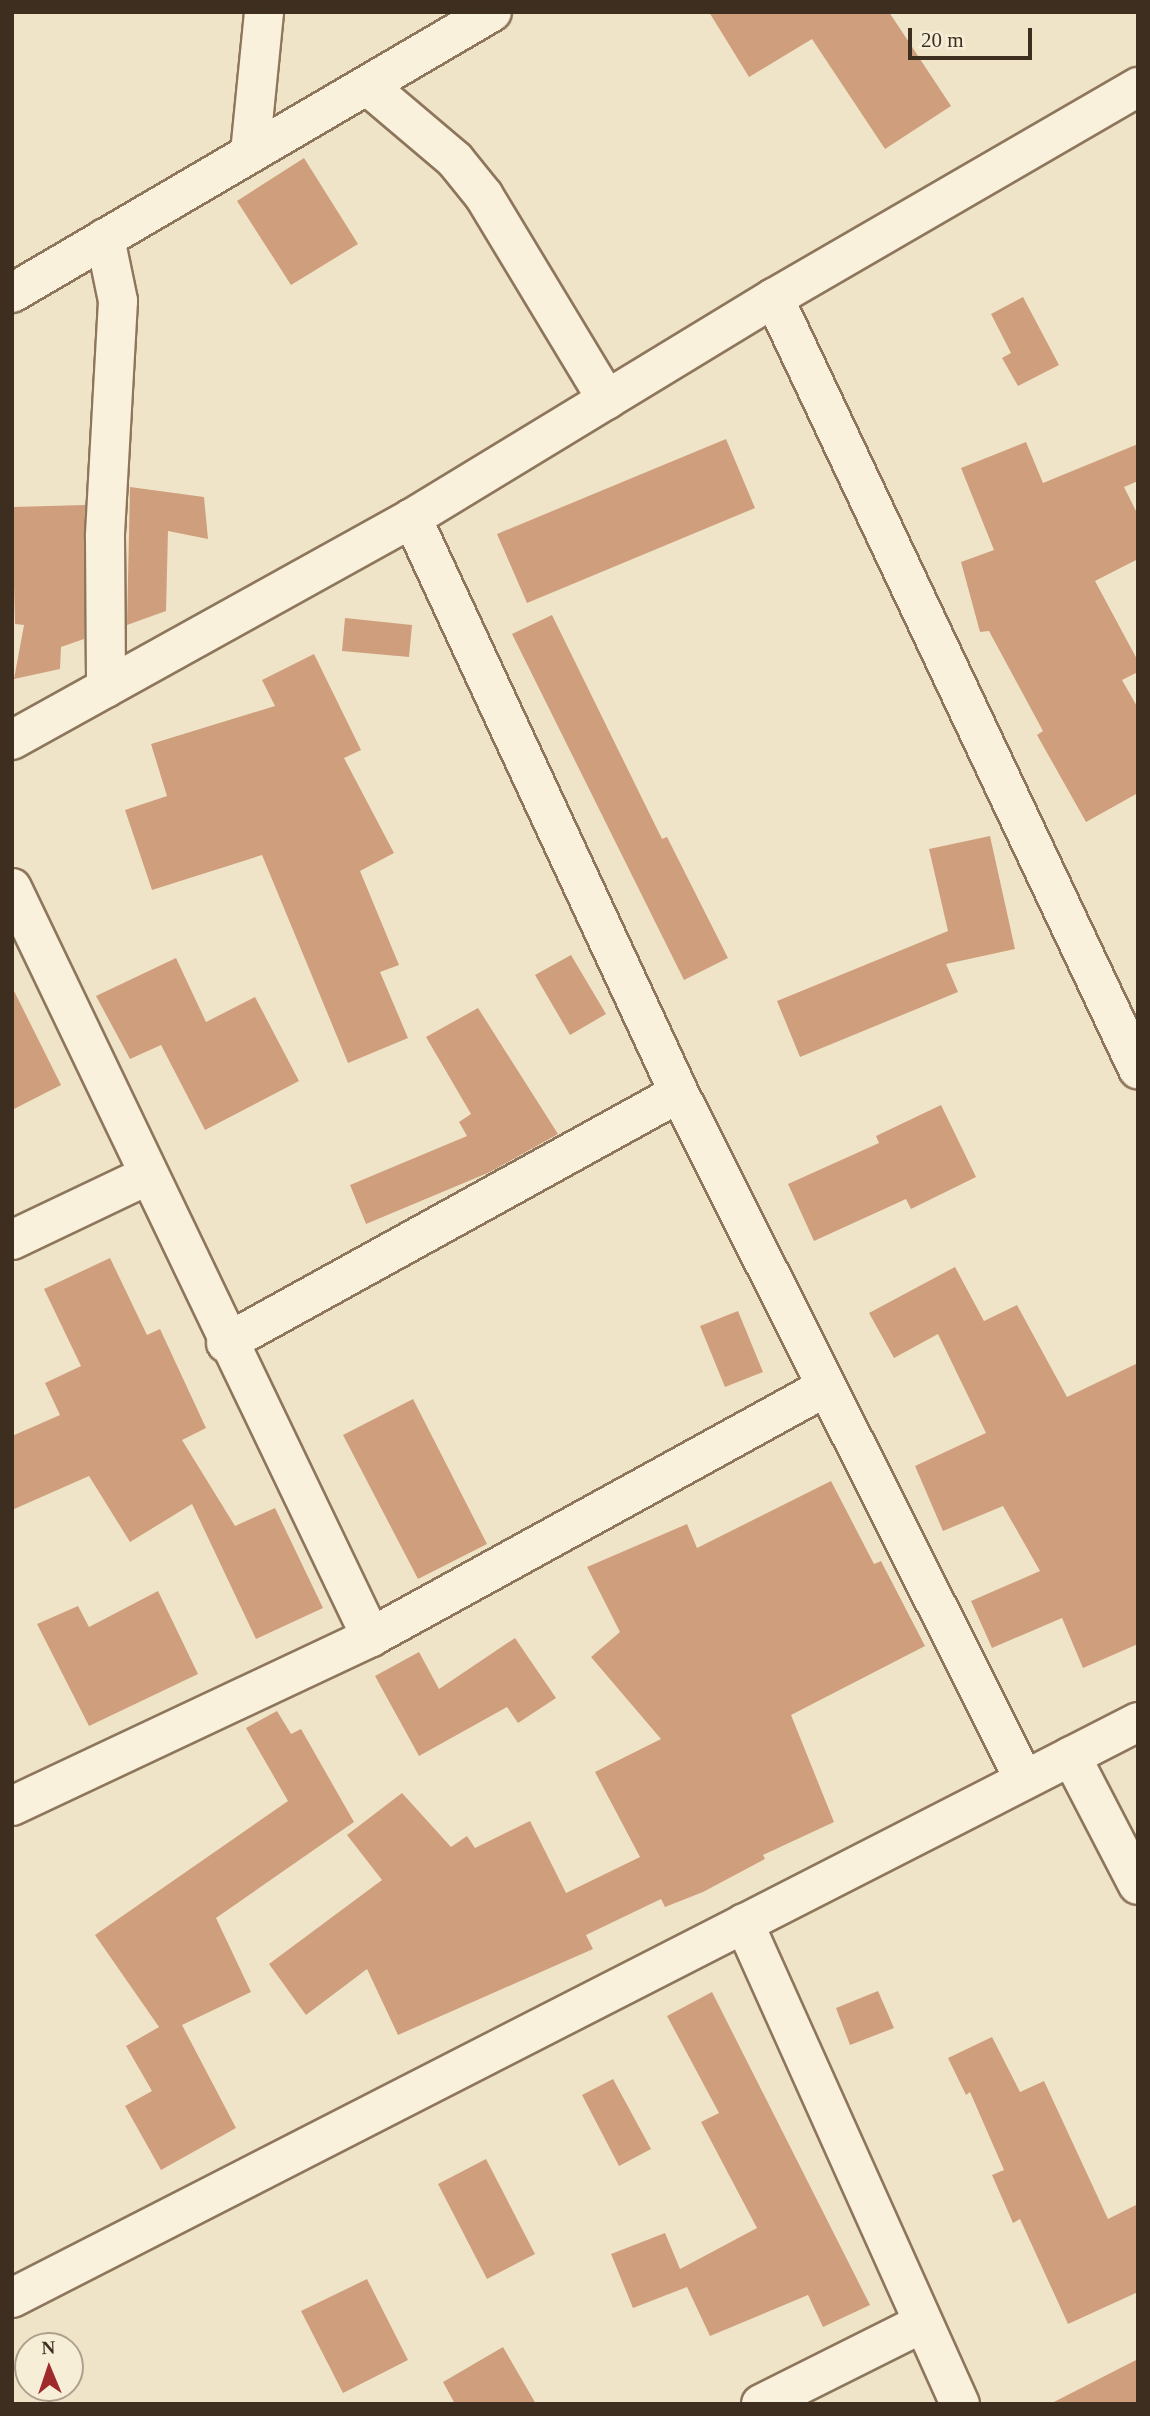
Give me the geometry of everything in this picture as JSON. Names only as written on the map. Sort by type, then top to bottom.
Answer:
[{"type":"street","points":[[250,153],[264,12]]},
{"type":"street","points":[[12,293],[250,153],[369,87],[492,12]]},
{"type":"street","points":[[369,87],[455,160],[484,196],[607,400]]},
{"type":"street","points":[[12,740],[412,519],[774,298],[1138,87]]},
{"type":"street","points":[[105,238],[118,301],[105,537],[106,688]]},
{"type":"street","points":[[774,298],[1138,1069]]},
{"type":"street","points":[[412,519],[679,1093],[1024,1779]]},
{"type":"street","points":[[12,888],[226,1343],[372,1637]]},
{"type":"street","points":[[226,1343],[679,1093]]},
{"type":"street","points":[[12,1240],[146,1176]]},
{"type":"street","points":[[12,1806],[372,1637],[826,1387]]},
{"type":"street","points":[[12,2298],[1138,1722]]},
{"type":"street","points":[[1071,1756],[1138,1885]]},
{"type":"street","points":[[744,1923],[960,2404]]},
{"type":"street","points":[[761,2404],[923,2323]]},
{"type":"building","points":[[709,12],[889,12],[951,106],[885,149],[812,39],[749,77]]},
{"type":"building","points":[[304,158],[358,244],[291,285],[237,201]]},
{"type":"building","points":[[1023,297],[1059,365],[1018,386],[1002,358],[1011,353],[991,314]]},
{"type":"building","points":[[726,439],[755,508],[527,603],[497,534]]},
{"type":"building","points":[[1026,442],[1043,483],[1138,444],[1138,481],[1124,487],[1138,515],[1138,559],[1095,581],[1138,661],[1138,672],[1122,680],[1138,708],[1138,793],[1086,822],[1037,735],[1043,731],[989,631],[980,632],[961,562],[994,550],[961,468]]},
{"type":"building","points":[[130,487],[204,497],[208,539],[168,531],[166,611],[127,625]]},
{"type":"building","points":[[85,505],[84,639],[61,647],[60,669],[14,679],[24,625],[15,624],[12,507]]},
{"type":"building","points":[[552,615],[662,839],[667,837],[728,958],[684,980],[512,634]]},
{"type":"building","points":[[345,618],[412,625],[409,657],[342,651]]},
{"type":"building","points":[[314,654],[361,750],[344,758],[394,853],[360,871],[399,965],[380,972],[408,1038],[348,1063],[262,855],[152,890],[125,810],[167,796],[151,744],[275,706],[262,680]]},
{"type":"building","points":[[990,836],[1015,949],[946,964],[958,992],[800,1057],[777,1001],[948,931],[929,849]]},
{"type":"building","points":[[571,955],[606,1014],[570,1035],[535,975]]},
{"type":"building","points":[[176,958],[206,1022],[255,997],[299,1081],[205,1130],[161,1045],[130,1059],[96,996]]},
{"type":"building","points":[[12,987],[61,1085],[12,1110]]},
{"type":"building","points":[[478,1008],[558,1134],[490,1172],[366,1224],[350,1185],[467,1136],[459,1122],[471,1114],[426,1037]]},
{"type":"building","points":[[941,1105],[976,1177],[911,1209],[906,1199],[814,1241],[788,1184],[879,1143],[876,1136]]},
{"type":"building","points":[[110,1258],[147,1335],[160,1329],[206,1428],[182,1440],[235,1526],[275,1508],[323,1608],[256,1639],[192,1504],[130,1542],[89,1476],[12,1510],[12,1436],[60,1415],[45,1383],[81,1366],[44,1289]]},
{"type":"building","points":[[955,1267],[984,1321],[1017,1305],[1067,1397],[1138,1363],[1138,1644],[1083,1668],[1062,1618],[992,1648],[971,1601],[1040,1571],[1003,1506],[943,1531],[915,1466],[986,1433],[938,1334],[894,1358],[869,1313]]},
{"type":"building","points":[[738,1311],[763,1372],[725,1387],[700,1326]]},
{"type":"building","points":[[413,1399],[487,1544],[418,1579],[343,1435]]},
{"type":"building","points":[[831,1481],[874,1564],[881,1561],[925,1646],[791,1715],[834,1822],[763,1855],[765,1859],[703,1892],[665,1907],[661,1899],[586,1935],[593,1949],[398,2035],[367,1969],[306,2015],[269,1964],[382,1880],[347,1835],[402,1793],[451,1847],[467,1836],[475,1848],[530,1821],[566,1893],[640,1857],[595,1772],[661,1739],[591,1657],[620,1632],[587,1567],[687,1524],[697,1548]]},
{"type":"building","points":[[158,1591],[198,1674],[89,1726],[37,1624],[78,1606],[89,1627]]},
{"type":"building","points":[[515,1638],[556,1698],[518,1723],[507,1707],[419,1756],[375,1676],[419,1652],[439,1689]]},
{"type":"building","points":[[277,1711],[291,1734],[301,1729],[354,1822],[216,1918],[251,1992],[182,2025],[236,2128],[161,2170],[125,2106],[152,2091],[126,2046],[159,2027],[95,1935],[288,1801],[246,1728]]},
{"type":"building","points":[[878,1991],[894,2028],[850,2045],[836,2008]]},
{"type":"building","points":[[712,1992],[870,2305],[823,2327],[808,2295],[710,2336],[687,2287],[633,2308],[611,2254],[665,2233],[680,2269],[757,2228],[701,2122],[719,2113],[667,2016]]},
{"type":"building","points":[[992,2037],[1020,2092],[1044,2081],[1108,2219],[1138,2204],[1138,2292],[1068,2324],[1020,2219],[1013,2223],[992,2175],[1004,2170],[970,2092],[966,2095],[948,2058]]},
{"type":"building","points":[[613,2079],[651,2149],[619,2166],[582,2095]]},
{"type":"building","points":[[486,2159],[535,2254],[487,2279],[438,2184]]},
{"type":"building","points":[[367,2279],[408,2360],[343,2393],[301,2311]]},
{"type":"building","points":[[503,2347],[536,2404],[455,2404],[443,2382]]},
{"type":"building","points":[[1138,2359],[1138,2404],[1050,2404]]}]
